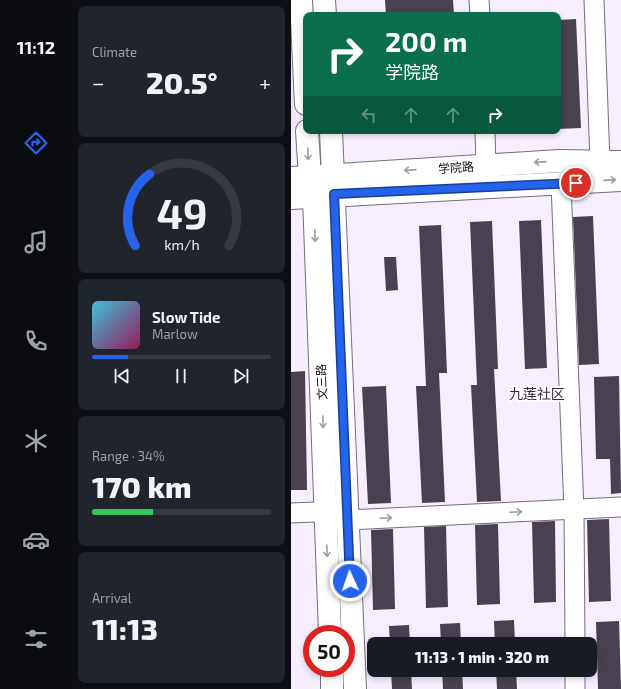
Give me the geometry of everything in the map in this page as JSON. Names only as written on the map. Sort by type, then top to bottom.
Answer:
[{"type":"main road","points":[[301,0],[303,42]]},
{"type":"main road","points":[[324,0],[325,12]]},
{"type":"main road","name":"文三路","points":[[308,134],[316,184],[340,514],[355,689]]},
{"type":"main road","name":"文三路","points":[[316,184],[330,134]]},
{"type":"main road","name":"学院路","points":[[291,198],[316,184],[486,166],[559,161],[611,162]]},
{"type":"main road","name":"学院路","points":[[316,184],[561,184],[621,180]]},
{"type":"main road","name":"文三路","points":[[331,625],[340,514]]},
{"type":"main road","points":[[332,677],[332,689]]},
{"type":"street","points":[[479,0],[480,12]]},
{"type":"street","points":[[594,0],[611,162]]},
{"type":"street","points":[[485,134],[486,166]]},
{"type":"street","points":[[561,184],[574,510],[575,637]]},
{"type":"street","points":[[291,513],[340,514],[574,510],[621,507]]},
{"type":"street","points":[[575,677],[575,689]]},
{"type":"shaded area","points":[[291,47],[296,123],[291,139]]},
{"type":"building","points":[[385,0],[453,0],[454,12],[386,12]]},
{"type":"building","points":[[576,19],[581,128],[561,129],[561,20]]},
{"type":"building","points":[[593,216],[599,364],[579,365],[573,217]]},
{"type":"building","points":[[541,220],[547,368],[525,369],[519,221]]},
{"type":"building","points":[[492,221],[498,369],[494,369],[501,501],[477,502],[471,385],[477,385],[470,222]]},
{"type":"building","points":[[441,225],[447,373],[439,373],[445,502],[422,503],[416,386],[426,386],[419,226]]},
{"type":"building","points":[[384,257],[396,257],[398,290],[386,291]]},
{"type":"building","points":[[305,371],[307,490],[291,490],[291,372]]},
{"type":"building","points":[[619,376],[621,493],[611,494],[610,459],[596,459],[594,377]]},
{"type":"building","points":[[386,386],[391,503],[368,504],[362,387]]},
{"type":"building","points":[[609,519],[611,601],[589,602],[587,520]]},
{"type":"building","points":[[555,521],[556,602],[534,603],[532,522]]},
{"type":"building","points":[[498,524],[500,604],[477,605],[475,525]]},
{"type":"building","points":[[446,526],[448,607],[426,608],[424,527]]},
{"type":"building","points":[[393,529],[395,609],[373,610],[371,530]]},
{"type":"building","points":[[514,620],[515,637],[495,637],[494,621]]},
{"type":"building","points":[[619,621],[621,689],[598,689],[596,622]]},
{"type":"building","points":[[460,623],[461,637],[441,637],[440,624]]},
{"type":"building","points":[[409,625],[410,637],[390,637],[389,626]]},
{"type":"building","points":[[391,677],[411,677],[412,689],[392,689]]},
{"type":"building","points":[[442,677],[462,677],[463,689],[443,689]]},
{"type":"building","points":[[496,677],[516,677],[517,689],[497,689]]},
{"type":"district","name":"九莲社区","points":[[537,393]]},
{"type":"route","points":[[350,581],[334,194],[576,183]]}]
